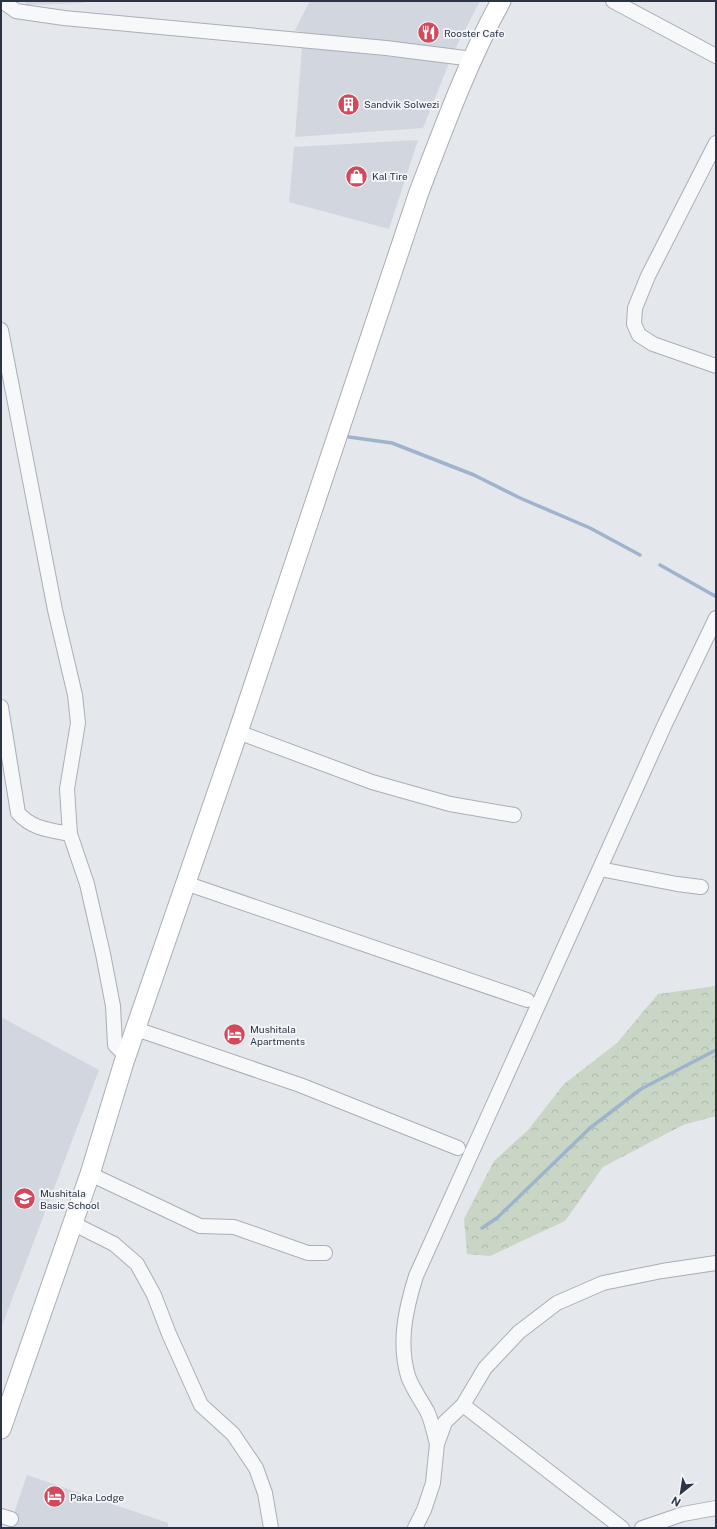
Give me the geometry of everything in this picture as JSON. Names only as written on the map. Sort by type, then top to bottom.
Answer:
[{"type":"main road","points":[[1,1429],[90,1174],[136,1029],[238,732],[419,192],[447,119],[501,1]]},
{"type":"street","points":[[2,1],[16,11]]},
{"type":"street","points":[[613,1],[716,56]]},
{"type":"street","points":[[1,11],[16,11],[72,19],[386,48],[473,60]]},
{"type":"street","points":[[716,142],[648,276],[635,308],[634,324],[639,335],[653,344],[716,366]]},
{"type":"street","points":[[1,330],[55,610],[75,694],[78,723],[67,789],[70,834],[87,884],[103,954],[113,1006],[115,1045],[120,1050],[128,1053]]},
{"type":"street","points":[[437,1444],[428,1413],[408,1377],[404,1356],[403,1331],[408,1303],[416,1276],[665,724],[716,618]]},
{"type":"street","points":[[1,707],[18,813],[25,821],[37,827],[70,834]]},
{"type":"street","points":[[238,732],[372,782],[450,804],[514,815]]},
{"type":"street","points":[[600,869],[677,884],[701,886]]},
{"type":"street","points":[[185,884],[527,1000]]},
{"type":"street","points":[[136,1029],[300,1086],[458,1148]]},
{"type":"street","points":[[90,1174],[200,1226],[234,1227],[308,1253],[325,1253]]},
{"type":"street","points":[[72,1223],[114,1244],[137,1264],[154,1295],[169,1334],[201,1405],[233,1434],[256,1468],[265,1493],[271,1528]]},
{"type":"street","points":[[415,1528],[424,1510],[433,1483],[437,1444],[445,1422],[463,1405],[485,1368],[519,1332],[557,1303],[603,1283],[662,1271],[716,1263]]},
{"type":"street","points":[[463,1405],[622,1528]]},
{"type":"street","points":[[642,1528],[683,1514],[716,1508]]},
{"type":"shaded area","points":[[25,1],[85,1],[85,3],[26,5]]},
{"type":"shaded area","points":[[310,1],[480,1],[455,49],[304,33],[295,30]]},
{"type":"shaded area","points":[[302,47],[449,63],[423,128],[295,137]]},
{"type":"shaded area","points":[[418,140],[389,229],[289,202],[294,147]]},
{"type":"shaded area","name":"Mushitala Basic School","points":[[1,1017],[99,1070],[1,1328]]},
{"type":"shaded area","name":"Paka Lodge","points":[[27,1475],[168,1523],[168,1528],[9,1528]]},
{"type":"green space","points":[[716,986],[716,1116],[683,1125],[603,1167],[565,1221],[490,1256],[467,1254],[464,1219],[494,1161],[528,1130],[564,1084],[617,1043],[658,994]]},
{"type":"waterway","points":[[349,437],[392,443],[474,475],[520,498],[590,528],[640,555]]},
{"type":"waterway","points":[[660,565],[715,596]]},
{"type":"waterway","points":[[482,1228],[497,1218],[590,1128],[641,1089],[716,1050]]},
{"type":"place","name":"Rooster Cafe","points":[[429,33]]},
{"type":"place","name":"Sandvik Solwezi","points":[[349,104]]},
{"type":"place","name":"Kal Tire","points":[[357,176]]},
{"type":"place","name":"Mushitala Apartments","points":[[235,1035]]},
{"type":"place","name":"Mushitala Basic School","points":[[25,1199]]},
{"type":"place","name":"Paka Lodge","points":[[55,1497]]}]
